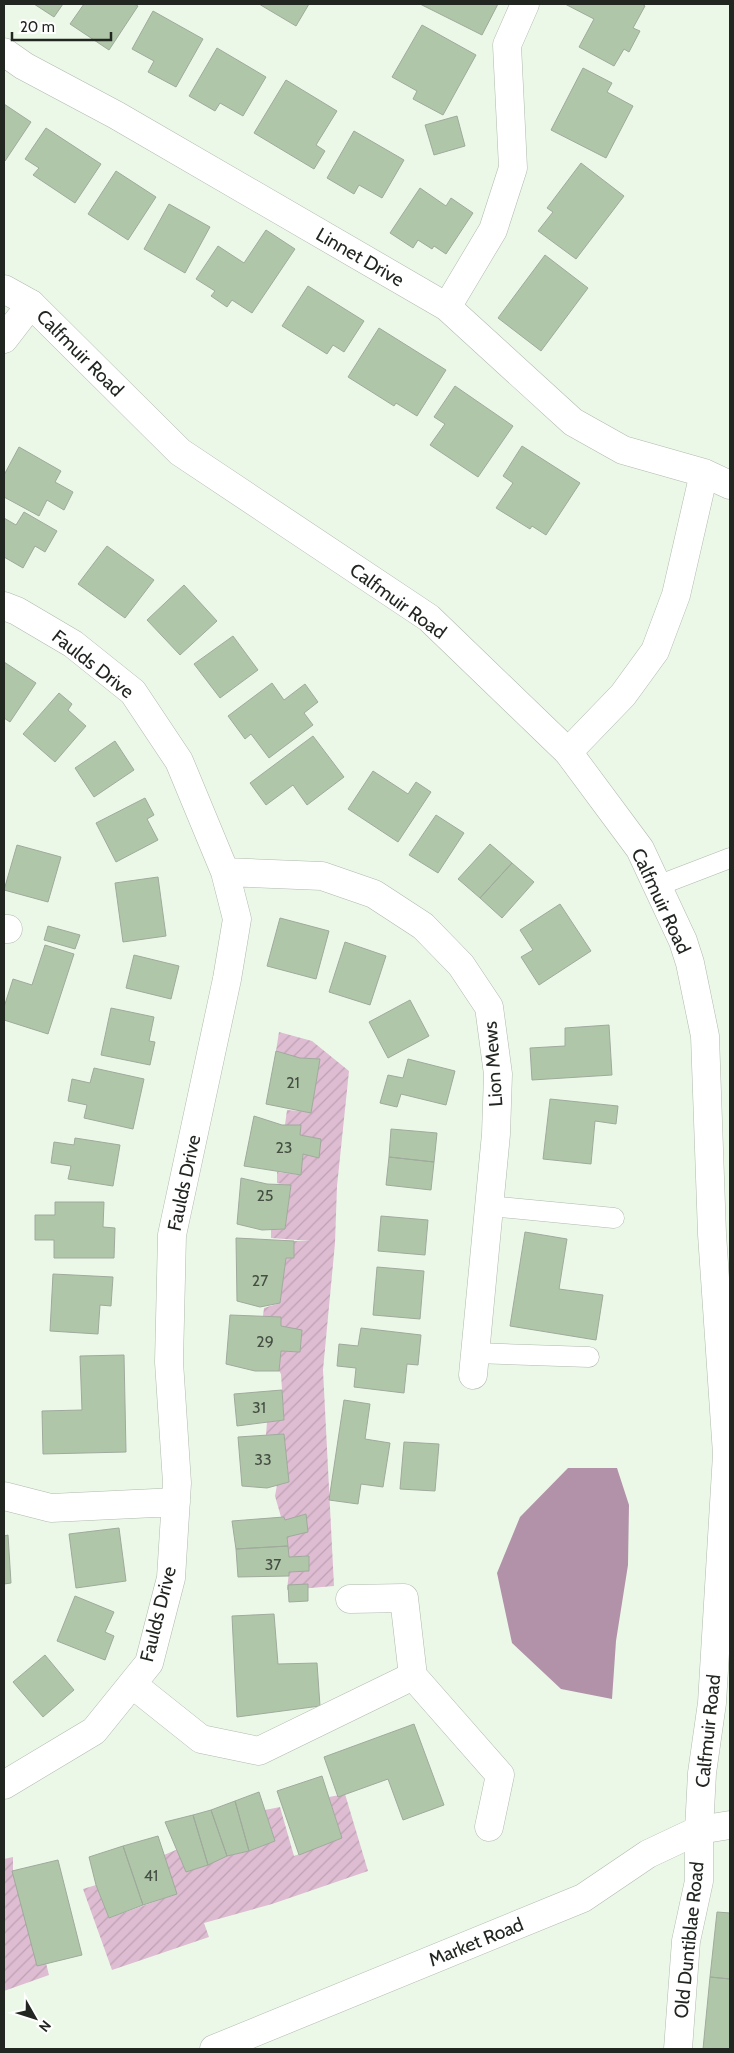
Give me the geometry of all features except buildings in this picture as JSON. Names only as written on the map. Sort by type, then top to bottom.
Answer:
[{"type":"street","points":[[446,308],[493,230],[513,168],[507,46],[525,4]]},
{"type":"street","name":"Linnet Drive","points":[[4,52],[24,66],[116,115],[446,308],[573,422],[623,450],[704,473],[730,485]]},
{"type":"street","name":"Calfmuir Road","points":[[4,288],[31,304],[180,452],[429,618],[568,752],[640,849],[683,941],[690,963],[705,1036],[713,1244],[729,1454],[712,1703],[702,1774],[699,1830]]},
{"type":"street","points":[[4,339],[31,304]]},
{"type":"street","points":[[568,752],[623,695],[654,651],[676,595],[704,473]]},
{"type":"street","name":"Faulds Drive","points":[[4,606],[17,611],[73,644],[134,692],[179,761],[225,872],[237,919],[227,979],[172,1235],[169,1362],[177,1483],[176,1502],[171,1578],[149,1663],[94,1731],[4,1785]]},
{"type":"street","name":"Lion Mews","points":[[225,872],[322,876],[374,894],[422,926],[462,966],[489,1007],[498,1074],[496,1134],[474,1364]]},
{"type":"street","points":[[4,1496],[51,1508],[176,1502]]},
{"type":"street","points":[[350,1599],[404,1598],[413,1676],[500,1775],[489,1827]]},
{"type":"street","points":[[132,1684],[201,1739],[258,1751],[413,1676]]},
{"type":"street","name":"Market Road","points":[[214,2049],[252,2042],[583,1898],[648,1854],[699,1830],[730,1825]]},
{"type":"street","name":"Old Duntiblae Road","points":[[678,2049],[686,1941],[699,1881],[699,1830]]},
{"type":"lane","points":[[657,886],[730,858]]},
{"type":"lane","points":[[489,1206],[614,1218]]},
{"type":"lane","points":[[474,1364],[589,1358]]},
{"type":"shaded area","points":[[279,1032],[312,1041],[349,1071],[337,1186],[335,1243],[323,1370],[334,1586],[287,1590],[289,1572],[309,1571],[309,1556],[289,1557],[287,1537],[306,1514],[285,1520],[284,1517],[281,1517],[275,1496],[277,1485],[289,1482],[284,1434],[266,1435],[267,1422],[284,1420],[281,1374],[279,1371],[281,1351],[300,1352],[302,1331],[281,1326],[280,1317],[263,1316],[264,1308],[280,1303],[286,1258],[294,1257],[294,1241],[311,1241],[271,1238],[271,1230],[285,1229],[291,1186],[277,1183],[277,1172],[301,1175],[303,1154],[318,1157],[321,1139],[300,1135],[301,1125],[285,1125],[287,1110],[311,1112],[320,1059],[298,1058],[276,1051]]},
{"type":"shaded area","points":[[568,1468],[617,1468],[629,1505],[628,1565],[616,1641],[612,1699],[561,1689],[512,1643],[497,1573],[520,1517]]},
{"type":"shaded area","points":[[345,1794],[368,1871],[272,1904],[204,1923],[209,1937],[112,1970],[83,1889],[96,1885],[109,1918],[176,1894],[164,1855],[178,1849],[186,1872],[227,1856],[249,1851],[275,1841],[265,1810],[280,1807],[294,1856],[342,1838],[329,1797]]},
{"type":"shaded area","points":[[13,1857],[13,1871],[37,1965],[46,1963],[49,1975],[4,1991],[4,1859]]}]
